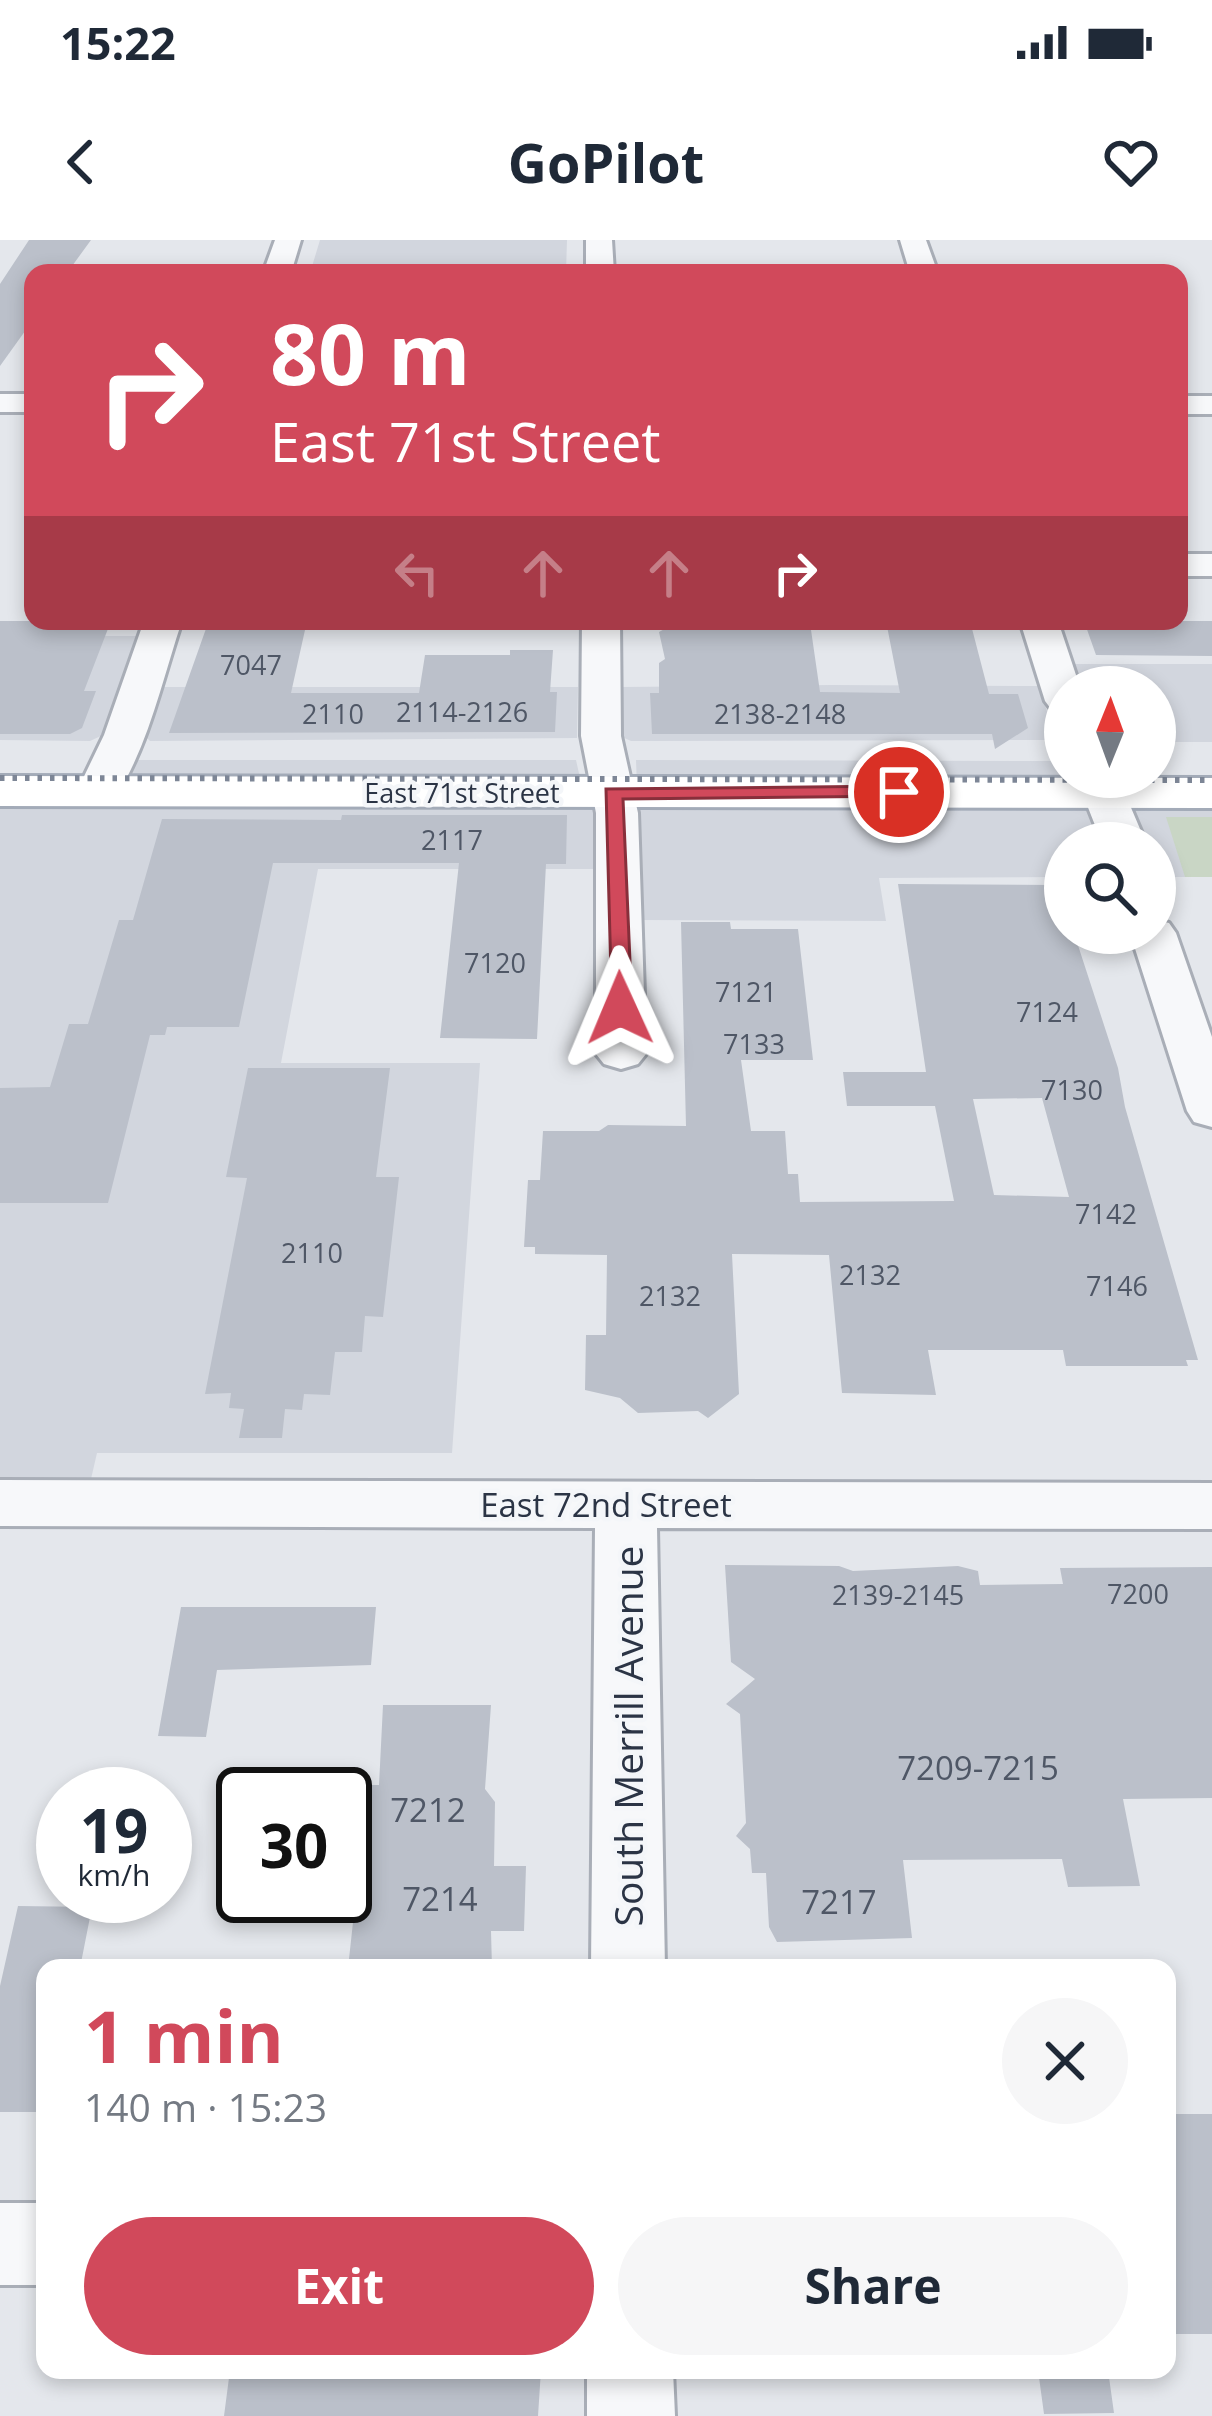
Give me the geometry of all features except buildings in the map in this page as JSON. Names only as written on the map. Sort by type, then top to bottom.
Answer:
[{"type":"main road","name":"East 71st Street","points":[[0,754],[105,773]]},
{"type":"main road","points":[[1176,757],[1212,757]]},
{"type":"main road","name":"East 71st Street","points":[[609,774],[1044,758]]},
{"type":"main road","name":"East 71st Street","points":[[0,791],[105,773],[609,774],[1044,785]]},
{"type":"main road","name":"East 71st Street","points":[[1176,791],[1212,793]]},
{"type":"street","points":[[105,773],[160,630]]},
{"type":"street","points":[[601,630],[601,736],[609,774],[621,1054]]},
{"type":"street","points":[[1042,630],[1054,666]]},
{"type":"street","points":[[1161,954],[1212,1111]]},
{"type":"street","name":"East 72nd Street","points":[[0,1503],[1212,1506]]},
{"type":"street","name":"South Merrill Avenue","points":[[626,1504],[628,1959]]},
{"type":"street","points":[[0,2244],[36,2244]]},
{"type":"street","points":[[631,2379],[631,2416]]},
{"type":"shaded area","points":[[320,240],[567,240],[566,264],[313,264]]},
{"type":"shaded area","points":[[0,636],[136,636],[103,735],[90,741],[0,740]]},
{"type":"shaded area","points":[[1212,664],[1212,742],[1176,742],[1176,666],[1074,666]]},
{"type":"shaded area","points":[[1039,686],[1044,740],[631,741],[620,736],[621,687]]},
{"type":"shaded area","points":[[161,687],[578,687],[577,738],[150,741],[144,735]]},
{"type":"shaded area","points":[[136,760],[576,760],[582,787],[125,786]]},
{"type":"shaded area","points":[[636,760],[1044,761],[1044,788],[637,787]]},
{"type":"shaded area","points":[[0,805],[588,806],[597,811],[595,869],[318,869],[281,1063],[480,1063],[452,1453],[97,1453],[88,1492],[0,1492]]},
{"type":"shaded area","points":[[644,807],[1084,807],[1094,812],[1097,822],[1044,822],[1044,877],[879,878],[886,921],[639,920],[636,811]]},
{"type":"shaded area","points":[[1142,807],[1212,808],[1212,877],[1176,877],[1176,822],[1137,822],[1133,811]]},
{"type":"green space","points":[[1166,817],[1212,817],[1212,877],[1185,877],[1176,849],[1176,822],[1168,822]]},
{"type":"railway","points":[[0,778],[1212,780]]},
{"type":"route","points":[[620,1008],[613,793],[899,792]]}]
